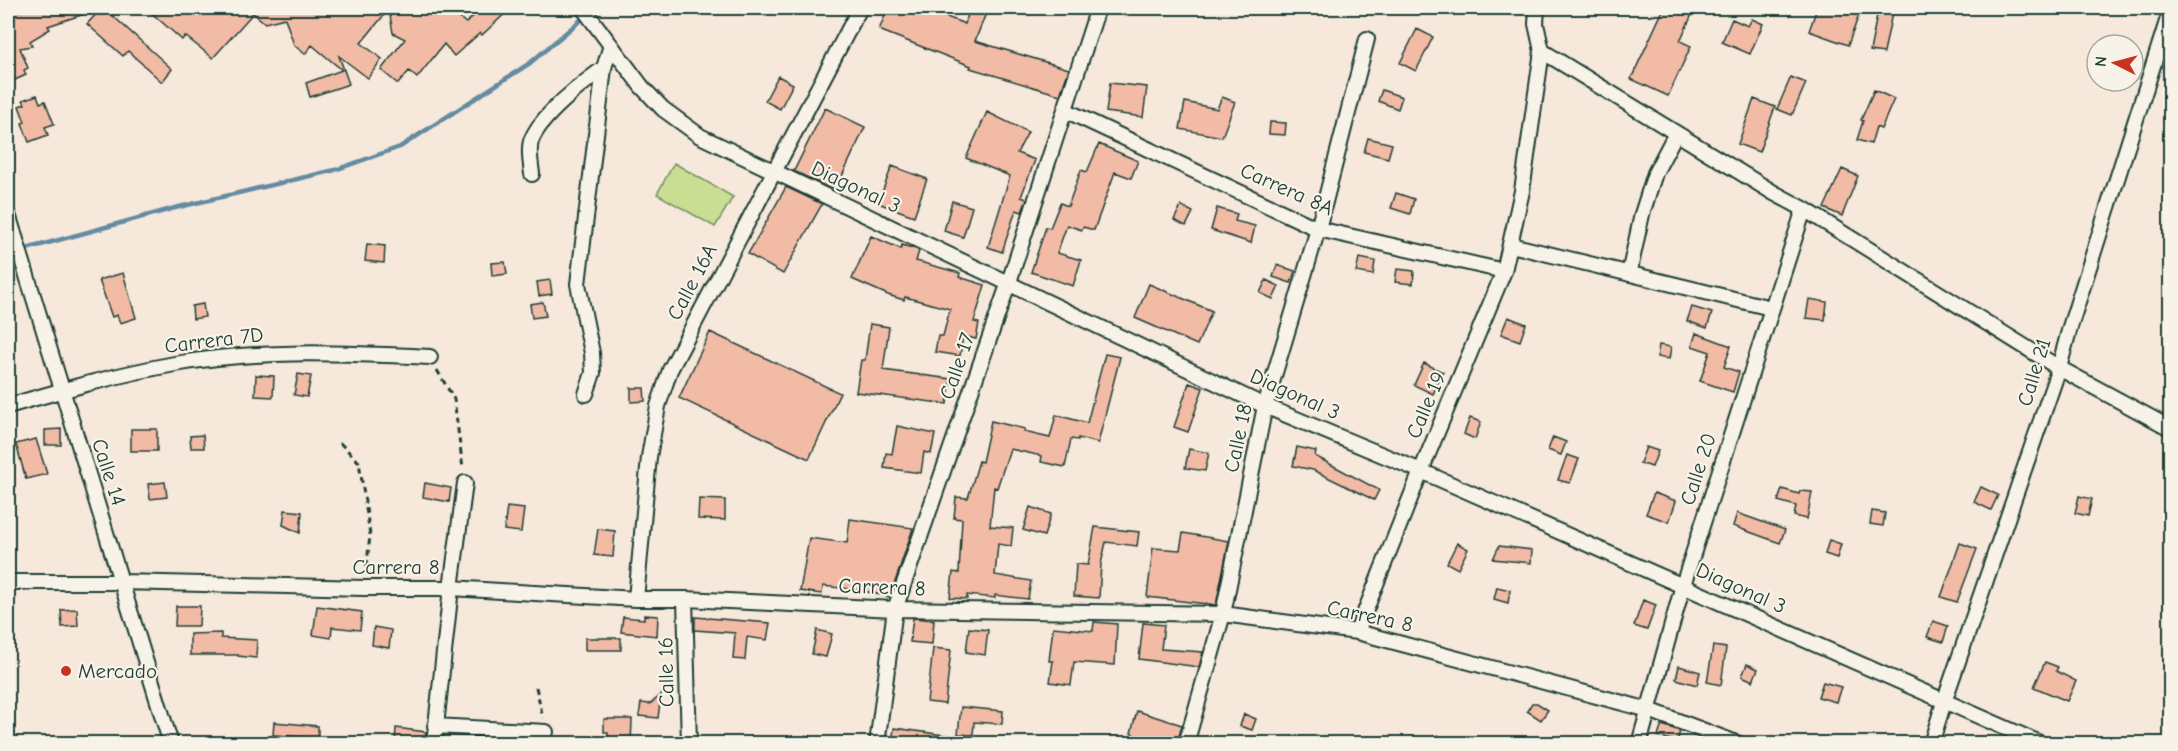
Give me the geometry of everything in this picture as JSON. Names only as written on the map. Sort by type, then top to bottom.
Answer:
[{"type":"street","name":"Diagonal 3","points":[[583,8],[642,87],[663,109],[700,135],[1265,406],[1421,471],[2042,744]]},
{"type":"street","name":"Calle 16A","points":[[636,599],[649,457],[658,406],[670,370],[860,8]]},
{"type":"street","name":"Calle 17","points":[[877,744],[895,609],[1009,282],[1098,8]]},
{"type":"street","name":"Calle 19","points":[[1357,632],[1504,271],[1522,191],[1542,51],[1536,24],[1537,8]]},
{"type":"street","name":"Calle 21","points":[[1931,744],[2059,368],[2170,12]]},
{"type":"street","name":"Calle 18","points":[[1186,744],[1223,614],[1265,406],[1318,229],[1367,39]]},
{"type":"street","points":[[586,394],[593,373],[592,353],[578,284],[609,41]]},
{"type":"street","points":[[1542,51],[1804,209],[2059,368],[2170,428]]},
{"type":"street","points":[[532,174],[530,150],[532,140],[550,114],[576,88],[604,68]]},
{"type":"street","name":"Carrera 8A","points":[[1065,110],[1318,229],[1504,271]]},
{"type":"street","points":[[1629,274],[1642,214],[1655,173],[1676,133]]},
{"type":"street","name":"Calle 20","points":[[1639,744],[1683,585],[1804,209]]},
{"type":"street","name":"Calle 14","points":[[8,214],[171,744]]},
{"type":"street","points":[[1511,245],[1771,308]]},
{"type":"street","name":"Carrera 7D","points":[[8,406],[176,364],[248,355],[326,352],[430,357]]},
{"type":"street","points":[[434,744],[465,483]]},
{"type":"street","name":"Carrera 8","points":[[8,582],[451,588],[636,599],[685,599],[895,609],[1223,614],[1357,632],[1649,710],[1739,744]]},
{"type":"street","name":"Calle 16","points":[[685,599],[689,744]]},
{"type":"street","points":[[435,726],[546,732]]},
{"type":"path","points":[[430,357],[454,399],[465,483]]},
{"type":"path","points":[[340,443],[359,462],[369,535],[364,588]]},
{"type":"path","points":[[536,687],[546,732]]},
{"type":"green space","points":[[674,163],[733,197],[715,227],[657,194]]},
{"type":"building","points":[[8,8],[95,8],[96,10],[48,26],[50,29],[30,41],[32,46],[20,48],[28,68],[24,70],[26,75],[8,83]]},
{"type":"building","points":[[102,8],[172,69],[162,82],[128,51],[123,56],[87,24]]},
{"type":"building","points":[[146,8],[447,8],[466,23],[482,8],[511,8],[482,35],[480,33],[454,56],[444,44],[417,78],[409,71],[398,84],[381,70],[405,39],[393,33],[389,9],[361,43],[382,59],[368,78],[339,56],[349,84],[310,97],[306,83],[342,70],[312,45],[305,54],[294,45],[285,18],[265,23],[253,13],[213,58],[185,36],[182,40]]},
{"type":"building","points":[[888,8],[923,8],[965,24],[970,8],[988,8],[975,41],[1069,69],[1060,95],[970,68],[971,66],[879,30]]},
{"type":"building","points":[[1664,8],[1695,8],[1680,41],[1691,46],[1668,96],[1631,79]]},
{"type":"building","points":[[1817,8],[1847,8],[1860,12],[1848,45],[1809,31]]},
{"type":"building","points":[[1878,10],[1892,13],[1884,53],[1870,51]]},
{"type":"building","points":[[1732,19],[1748,26],[1752,19],[1763,24],[1750,54],[1722,42]]},
{"type":"building","points":[[1417,29],[1433,37],[1416,71],[1400,63]]},
{"type":"building","points":[[778,76],[793,84],[780,109],[765,101]]},
{"type":"building","points":[[1791,77],[1806,83],[1792,115],[1777,109]]},
{"type":"building","points":[[1110,83],[1147,87],[1143,117],[1106,112]]},
{"type":"building","points":[[1382,90],[1402,97],[1398,109],[1378,101]]},
{"type":"building","points":[[1874,90],[1894,99],[1881,129],[1876,127],[1871,144],[1857,140],[1863,121],[1861,120]]},
{"type":"building","points":[[37,95],[40,103],[45,101],[54,124],[45,127],[48,135],[29,142],[19,106],[25,104],[23,100]]},
{"type":"building","points":[[1222,97],[1235,102],[1222,137],[1180,129],[1185,102],[1217,109]]},
{"type":"building","points":[[1754,99],[1775,107],[1759,152],[1738,144]]},
{"type":"building","points":[[825,108],[865,127],[836,189],[832,187],[831,189],[794,171]]},
{"type":"building","points":[[987,112],[1028,132],[1017,153],[1035,160],[1021,197],[1027,199],[1022,212],[1016,210],[1002,252],[988,247],[1010,176],[966,158]]},
{"type":"building","points":[[1270,122],[1286,123],[1285,135],[1269,134]]},
{"type":"building","points":[[1368,138],[1392,144],[1388,158],[1364,152]]},
{"type":"building","points":[[1099,144],[1138,161],[1131,178],[1115,172],[1094,230],[1083,227],[1082,230],[1067,225],[1057,253],[1081,260],[1073,286],[1031,272],[1046,227],[1050,228],[1060,203],[1068,206],[1081,170],[1087,172]]},
{"type":"building","points":[[892,166],[927,179],[914,216],[878,203]]},
{"type":"building","points":[[1842,169],[1858,176],[1842,216],[1824,208]]},
{"type":"building","points":[[786,187],[822,204],[783,274],[748,254]]},
{"type":"building","points":[[1396,193],[1414,199],[1410,214],[1391,208]]},
{"type":"building","points":[[952,201],[972,207],[963,237],[944,231]]},
{"type":"building","points":[[1181,206],[1193,212],[1186,226],[1174,220]]},
{"type":"building","points":[[1217,208],[1237,214],[1235,221],[1255,226],[1251,243],[1211,230]]},
{"type":"building","points":[[871,236],[901,249],[902,245],[916,249],[919,251],[916,261],[960,273],[959,277],[985,285],[974,322],[979,323],[976,339],[963,336],[960,356],[935,352],[938,336],[943,336],[950,309],[905,297],[904,300],[852,279]]},
{"type":"building","points":[[367,244],[385,246],[384,263],[365,261]]},
{"type":"building","points":[[1359,258],[1375,261],[1373,275],[1356,272]]},
{"type":"building","points":[[505,262],[507,274],[492,276],[491,263]]},
{"type":"building","points":[[1277,265],[1295,271],[1291,283],[1273,277]]},
{"type":"building","points":[[1397,269],[1414,271],[1413,284],[1395,282]]},
{"type":"building","points":[[123,273],[136,318],[120,323],[117,315],[112,317],[99,280]]},
{"type":"building","points":[[550,280],[552,294],[539,296],[537,282]]},
{"type":"building","points":[[1266,280],[1279,286],[1273,299],[1260,293]]},
{"type":"building","points":[[1149,284],[1212,311],[1197,345],[1135,318]]},
{"type":"building","points":[[1809,299],[1827,302],[1825,320],[1806,318]]},
{"type":"building","points":[[543,302],[546,316],[532,318],[530,304]]},
{"type":"building","points":[[203,304],[205,317],[193,319],[192,306]]},
{"type":"building","points":[[1692,307],[1712,313],[1707,328],[1687,321]]},
{"type":"building","points":[[1508,317],[1526,324],[1520,341],[1501,334]]},
{"type":"building","points":[[870,324],[889,327],[883,370],[951,379],[947,404],[856,392],[861,360],[865,360]]},
{"type":"building","points":[[710,332],[840,393],[809,459],[679,398]]},
{"type":"building","points":[[1696,333],[1731,346],[1724,367],[1739,372],[1733,392],[1700,381],[1710,352],[1692,346]]},
{"type":"building","points":[[1659,345],[1671,347],[1669,359],[1657,357]]},
{"type":"building","points":[[1105,354],[1120,357],[1098,443],[1078,438],[1078,440],[1071,439],[1065,467],[1041,462],[1042,456],[1010,449],[997,488],[994,487],[990,526],[1013,528],[1011,546],[998,544],[995,575],[1031,581],[1028,599],[995,595],[995,598],[967,595],[967,599],[950,598],[953,572],[959,573],[962,519],[954,518],[956,497],[968,498],[979,461],[982,462],[991,421],[1050,438],[1056,415],[1087,423]]},
{"type":"building","points":[[1424,363],[1443,372],[1433,394],[1414,385]]},
{"type":"building","points":[[298,374],[311,376],[307,397],[294,395]]},
{"type":"building","points":[[256,375],[274,376],[273,397],[255,396]]},
{"type":"building","points":[[1189,383],[1203,388],[1188,432],[1174,427]]},
{"type":"building","points":[[631,388],[644,388],[645,401],[631,402]]},
{"type":"building","points":[[1470,418],[1481,422],[1475,439],[1464,434]]},
{"type":"building","points":[[897,426],[935,434],[931,454],[924,452],[921,473],[884,468],[886,453],[892,454]]},
{"type":"building","points":[[61,429],[61,445],[45,445],[45,430]]},
{"type":"building","points":[[131,429],[157,429],[157,451],[131,451]]},
{"type":"building","points":[[203,435],[204,448],[191,448],[190,436]]},
{"type":"building","points":[[1553,437],[1566,442],[1561,455],[1548,450]]},
{"type":"building","points":[[36,439],[47,474],[26,479],[16,444]]},
{"type":"building","points":[[1297,447],[1316,451],[1315,456],[1379,490],[1374,500],[1313,470],[1293,466]]},
{"type":"building","points":[[1646,447],[1658,451],[1652,467],[1640,463]]},
{"type":"building","points":[[1189,449],[1209,453],[1205,471],[1185,468]]},
{"type":"building","points":[[1567,455],[1579,459],[1570,483],[1558,480]]},
{"type":"building","points":[[165,482],[167,497],[150,499],[148,484]]},
{"type":"building","points":[[425,483],[451,488],[449,502],[423,497]]},
{"type":"building","points":[[1981,487],[1998,495],[1991,510],[1974,502]]},
{"type":"building","points":[[1782,489],[1799,494],[1800,491],[1812,492],[1807,519],[1794,516],[1796,506],[1778,501]]},
{"type":"building","points":[[1654,493],[1676,501],[1669,522],[1646,514]]},
{"type":"building","points":[[2079,496],[2092,499],[2088,516],[2075,513]]},
{"type":"building","points":[[699,499],[725,500],[725,520],[698,519]]},
{"type":"building","points":[[507,507],[524,509],[521,532],[504,530]]},
{"type":"building","points":[[1030,507],[1051,514],[1044,536],[1023,530]]},
{"type":"building","points":[[285,510],[302,512],[300,533],[283,525]]},
{"type":"building","points":[[1872,511],[1885,513],[1883,526],[1870,524]]},
{"type":"building","points":[[1737,513],[1785,530],[1780,543],[1733,526]]},
{"type":"building","points":[[850,519],[913,528],[890,597],[859,590],[823,586],[822,594],[800,591],[809,538],[847,543]]},
{"type":"building","points":[[1095,527],[1139,532],[1137,546],[1106,542],[1101,564],[1099,598],[1074,596],[1076,564],[1088,565]]},
{"type":"building","points":[[598,529],[615,531],[613,557],[594,555]]},
{"type":"building","points":[[1183,533],[1229,541],[1216,605],[1147,597],[1153,548],[1180,550]]},
{"type":"building","points":[[1829,540],[1841,544],[1837,558],[1825,554]]},
{"type":"building","points":[[1457,543],[1468,549],[1458,569],[1447,563]]},
{"type":"building","points":[[1960,543],[1977,549],[1957,602],[1941,597]]},
{"type":"building","points":[[1499,546],[1532,550],[1531,563],[1493,559]]},
{"type":"building","points":[[1497,587],[1510,590],[1508,603],[1494,599]]},
{"type":"building","points":[[1643,600],[1656,605],[1647,630],[1634,626]]},
{"type":"building","points":[[176,606],[200,606],[199,626],[175,626]]},
{"type":"building","points":[[317,606],[362,612],[360,630],[332,627],[331,638],[313,635]]},
{"type":"building","points":[[77,609],[78,626],[62,627],[61,610]]},
{"type":"building","points":[[644,615],[658,616],[657,636],[621,632],[623,617],[644,619]]},
{"type":"building","points":[[695,617],[770,623],[767,640],[747,637],[745,660],[733,659],[735,633],[695,630]]},
{"type":"building","points":[[913,618],[934,620],[932,644],[910,642]]},
{"type":"building","points":[[1933,621],[1948,626],[1943,642],[1927,637]]},
{"type":"building","points":[[1094,622],[1117,624],[1115,665],[1074,662],[1071,685],[1050,682],[1053,661],[1049,661],[1053,627],[1093,631]]},
{"type":"building","points":[[1143,623],[1164,625],[1161,649],[1203,652],[1199,667],[1139,659]]},
{"type":"building","points":[[374,627],[391,630],[389,648],[372,645]]},
{"type":"building","points":[[969,628],[988,630],[985,655],[966,652]]},
{"type":"building","points":[[817,630],[832,634],[826,657],[812,654]]},
{"type":"building","points":[[221,633],[221,638],[257,640],[256,658],[238,655],[190,655],[190,634]]},
{"type":"building","points":[[585,638],[621,638],[621,650],[585,650]]},
{"type":"building","points":[[1713,646],[1726,648],[1721,685],[1707,682]]},
{"type":"building","points":[[933,648],[951,650],[945,704],[927,702]]},
{"type":"building","points":[[2045,662],[2058,667],[2056,671],[2076,681],[2067,701],[2034,687]]},
{"type":"building","points":[[1747,664],[1758,669],[1753,681],[1742,676]]},
{"type":"building","points":[[1679,666],[1700,672],[1697,685],[1676,679]]},
{"type":"building","points":[[1823,682],[1841,687],[1836,702],[1818,697]]},
{"type":"building","points":[[661,695],[658,718],[639,716],[641,703],[650,704]]},
{"type":"building","points":[[1532,703],[1537,703],[1548,710],[1541,720],[1527,711]]},
{"type":"building","points":[[961,707],[1003,711],[1002,724],[974,722],[973,735],[958,734]]},
{"type":"building","points":[[1137,711],[1182,725],[1177,744],[1131,744],[1133,734],[1131,733]]},
{"type":"building","points":[[1244,714],[1256,719],[1252,730],[1240,726]]},
{"type":"building","points":[[604,719],[632,719],[631,744],[608,744],[608,732],[604,732]]},
{"type":"building","points":[[274,722],[318,726],[318,738],[273,735]]},
{"type":"building","points":[[1662,725],[1680,731],[1677,742],[1658,736]]},
{"type":"building","points":[[396,728],[426,732],[425,744],[395,744]]},
{"type":"building","points":[[894,728],[951,736],[950,744],[892,744]]},
{"type":"waterway","points":[[8,254],[175,208],[335,170],[400,147],[530,63],[595,8]]},
{"type":"place","name":"Mercado","points":[[66,671]]}]
